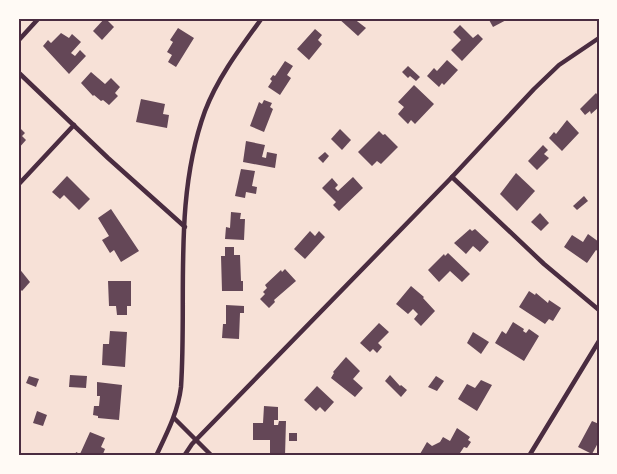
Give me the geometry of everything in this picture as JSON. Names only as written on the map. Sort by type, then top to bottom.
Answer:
[{"type":"street","points":[[18,41],[39,18]]},
{"type":"street","points":[[156,456],[174,418],[180,395],[187,183],[194,145],[206,109],[225,72],[262,18]]},
{"type":"street","points":[[184,456],[534,89],[567,60],[599,38]]},
{"type":"street","points":[[18,72],[185,227]]},
{"type":"street","points":[[18,185],[74,125]]},
{"type":"street","points":[[452,177],[544,264],[599,310]]},
{"type":"street","points":[[529,456],[599,341]]},
{"type":"street","points":[[174,418],[212,456]]},
{"type":"building","points":[[105,18],[114,27],[102,40],[93,31]]},
{"type":"building","points":[[338,18],[353,18],[366,28],[358,36]]},
{"type":"building","points":[[488,18],[510,18],[493,27]]},
{"type":"building","points":[[460,25],[473,38],[478,34],[483,39],[462,61],[451,50],[461,40],[453,32]]},
{"type":"building","points":[[178,28],[194,38],[176,67],[168,62],[172,55],[167,52],[173,42],[170,40]]},
{"type":"building","points":[[315,29],[322,35],[318,40],[322,44],[309,60],[297,49]]},
{"type":"building","points":[[61,33],[69,38],[72,34],[81,42],[71,53],[75,56],[80,50],[86,56],[69,74],[43,46],[48,40],[51,43]]},
{"type":"building","points":[[447,60],[458,70],[444,85],[442,83],[439,87],[427,76],[434,68],[437,71]]},
{"type":"building","points":[[285,61],[293,66],[287,75],[291,78],[280,95],[268,87],[272,81],[270,79],[273,75],[275,76]]},
{"type":"building","points":[[408,66],[420,77],[416,81],[410,76],[408,78],[402,72]]},
{"type":"building","points":[[91,72],[105,84],[111,78],[120,87],[115,93],[118,96],[109,105],[93,96],[81,83]]},
{"type":"building","points":[[414,85],[434,104],[415,124],[411,120],[408,124],[398,114],[404,107],[398,102]]},
{"type":"building","points":[[596,93],[599,97],[599,107],[591,114],[590,111],[585,115],[580,109]]},
{"type":"building","points":[[141,99],[165,104],[163,114],[169,115],[167,128],[136,122]]},
{"type":"building","points":[[264,100],[272,103],[270,107],[273,109],[264,132],[250,126],[259,102],[262,104]]},
{"type":"building","points":[[567,120],[579,133],[562,151],[549,138],[554,132],[556,134]]},
{"type":"building","points":[[18,126],[25,133],[22,136],[26,140],[18,149]]},
{"type":"building","points":[[340,129],[351,140],[342,150],[331,139]]},
{"type":"building","points":[[379,131],[398,147],[381,164],[377,161],[372,166],[358,152]]},
{"type":"building","points":[[246,141],[265,145],[262,157],[266,158],[267,152],[277,154],[275,168],[243,162]]},
{"type":"building","points":[[543,145],[548,150],[544,154],[549,158],[537,170],[528,161]]},
{"type":"building","points":[[325,152],[329,156],[323,163],[318,158]]},
{"type":"building","points":[[241,169],[255,171],[252,186],[257,187],[256,194],[246,192],[245,198],[235,196]]},
{"type":"building","points":[[516,173],[535,191],[517,211],[500,194]]},
{"type":"building","points":[[67,176],[90,199],[79,210],[64,195],[60,199],[52,192]]},
{"type":"building","points":[[353,177],[363,188],[339,211],[333,205],[336,202],[322,188],[332,178],[338,185],[335,188],[338,191]]},
{"type":"building","points":[[584,196],[588,201],[577,210],[573,206]]},
{"type":"building","points":[[111,209],[139,251],[121,262],[114,250],[110,253],[102,240],[109,236],[98,218]]},
{"type":"building","points":[[231,212],[241,213],[240,219],[245,219],[244,240],[225,239],[226,227],[230,228]]},
{"type":"building","points":[[540,213],[549,223],[541,231],[531,222]]},
{"type":"building","points":[[470,229],[472,231],[475,229],[489,242],[480,252],[473,246],[466,254],[454,243]]},
{"type":"building","points":[[310,231],[315,236],[319,231],[325,237],[305,259],[294,249]]},
{"type":"building","points":[[588,234],[599,242],[599,252],[596,250],[587,263],[564,247],[572,235],[583,242]]},
{"type":"building","points":[[225,247],[234,247],[234,255],[240,255],[243,291],[222,291],[221,256],[225,256]]},
{"type":"building","points":[[448,253],[470,274],[462,282],[450,271],[439,282],[428,270],[444,254],[445,256]]},
{"type":"building","points":[[18,267],[30,282],[22,291],[18,287]]},
{"type":"building","points":[[285,269],[296,281],[274,300],[275,302],[269,308],[260,299],[265,294],[263,292],[267,288],[265,285]]},
{"type":"building","points":[[108,281],[131,281],[131,306],[127,306],[127,315],[117,315],[116,306],[109,306]]},
{"type":"building","points":[[411,286],[435,311],[421,326],[414,319],[418,314],[413,309],[408,314],[396,304]]},
{"type":"building","points":[[529,291],[561,308],[553,321],[549,319],[545,324],[519,307]]},
{"type":"building","points":[[226,305],[244,306],[244,313],[240,313],[239,339],[222,338],[223,324],[226,324]]},
{"type":"building","points":[[513,322],[526,333],[529,329],[539,336],[524,361],[495,343],[502,331],[506,334]]},
{"type":"building","points":[[379,323],[389,332],[378,343],[382,347],[377,353],[373,349],[370,352],[360,343]]},
{"type":"building","points":[[110,331],[127,332],[125,367],[102,365],[103,344],[109,344]]},
{"type":"building","points":[[473,332],[489,342],[481,354],[467,343]]},
{"type":"building","points":[[346,357],[360,371],[353,379],[363,388],[355,397],[331,378],[333,372]]},
{"type":"building","points":[[70,375],[87,376],[86,388],[69,387]]},
{"type":"building","points":[[390,375],[407,390],[401,397],[385,381]]},
{"type":"building","points":[[29,376],[39,379],[36,387],[26,383]]},
{"type":"building","points":[[436,376],[444,381],[437,391],[428,387]]},
{"type":"building","points":[[481,380],[492,385],[477,411],[458,399],[467,384],[475,388]]},
{"type":"building","points":[[97,382],[122,385],[119,420],[98,418],[93,415],[94,406],[99,406],[100,396],[97,396]]},
{"type":"building","points":[[317,386],[334,402],[325,412],[320,407],[316,411],[304,400]]},
{"type":"building","points":[[264,406],[278,407],[278,420],[274,420],[274,425],[278,425],[279,421],[286,421],[285,456],[270,456],[270,440],[253,440],[253,423],[263,423]]},
{"type":"building","points":[[37,411],[47,415],[43,426],[33,423]]},
{"type":"building","points":[[592,421],[599,424],[599,444],[592,454],[578,447]]},
{"type":"building","points":[[457,428],[470,437],[468,440],[471,442],[458,456],[423,456],[420,454],[427,442],[432,446],[440,442],[443,437],[450,441]]},
{"type":"building","points":[[90,432],[105,438],[101,447],[105,449],[103,454],[75,456],[76,452],[80,454]]},
{"type":"building","points":[[289,433],[297,433],[297,441],[289,441]]}]
